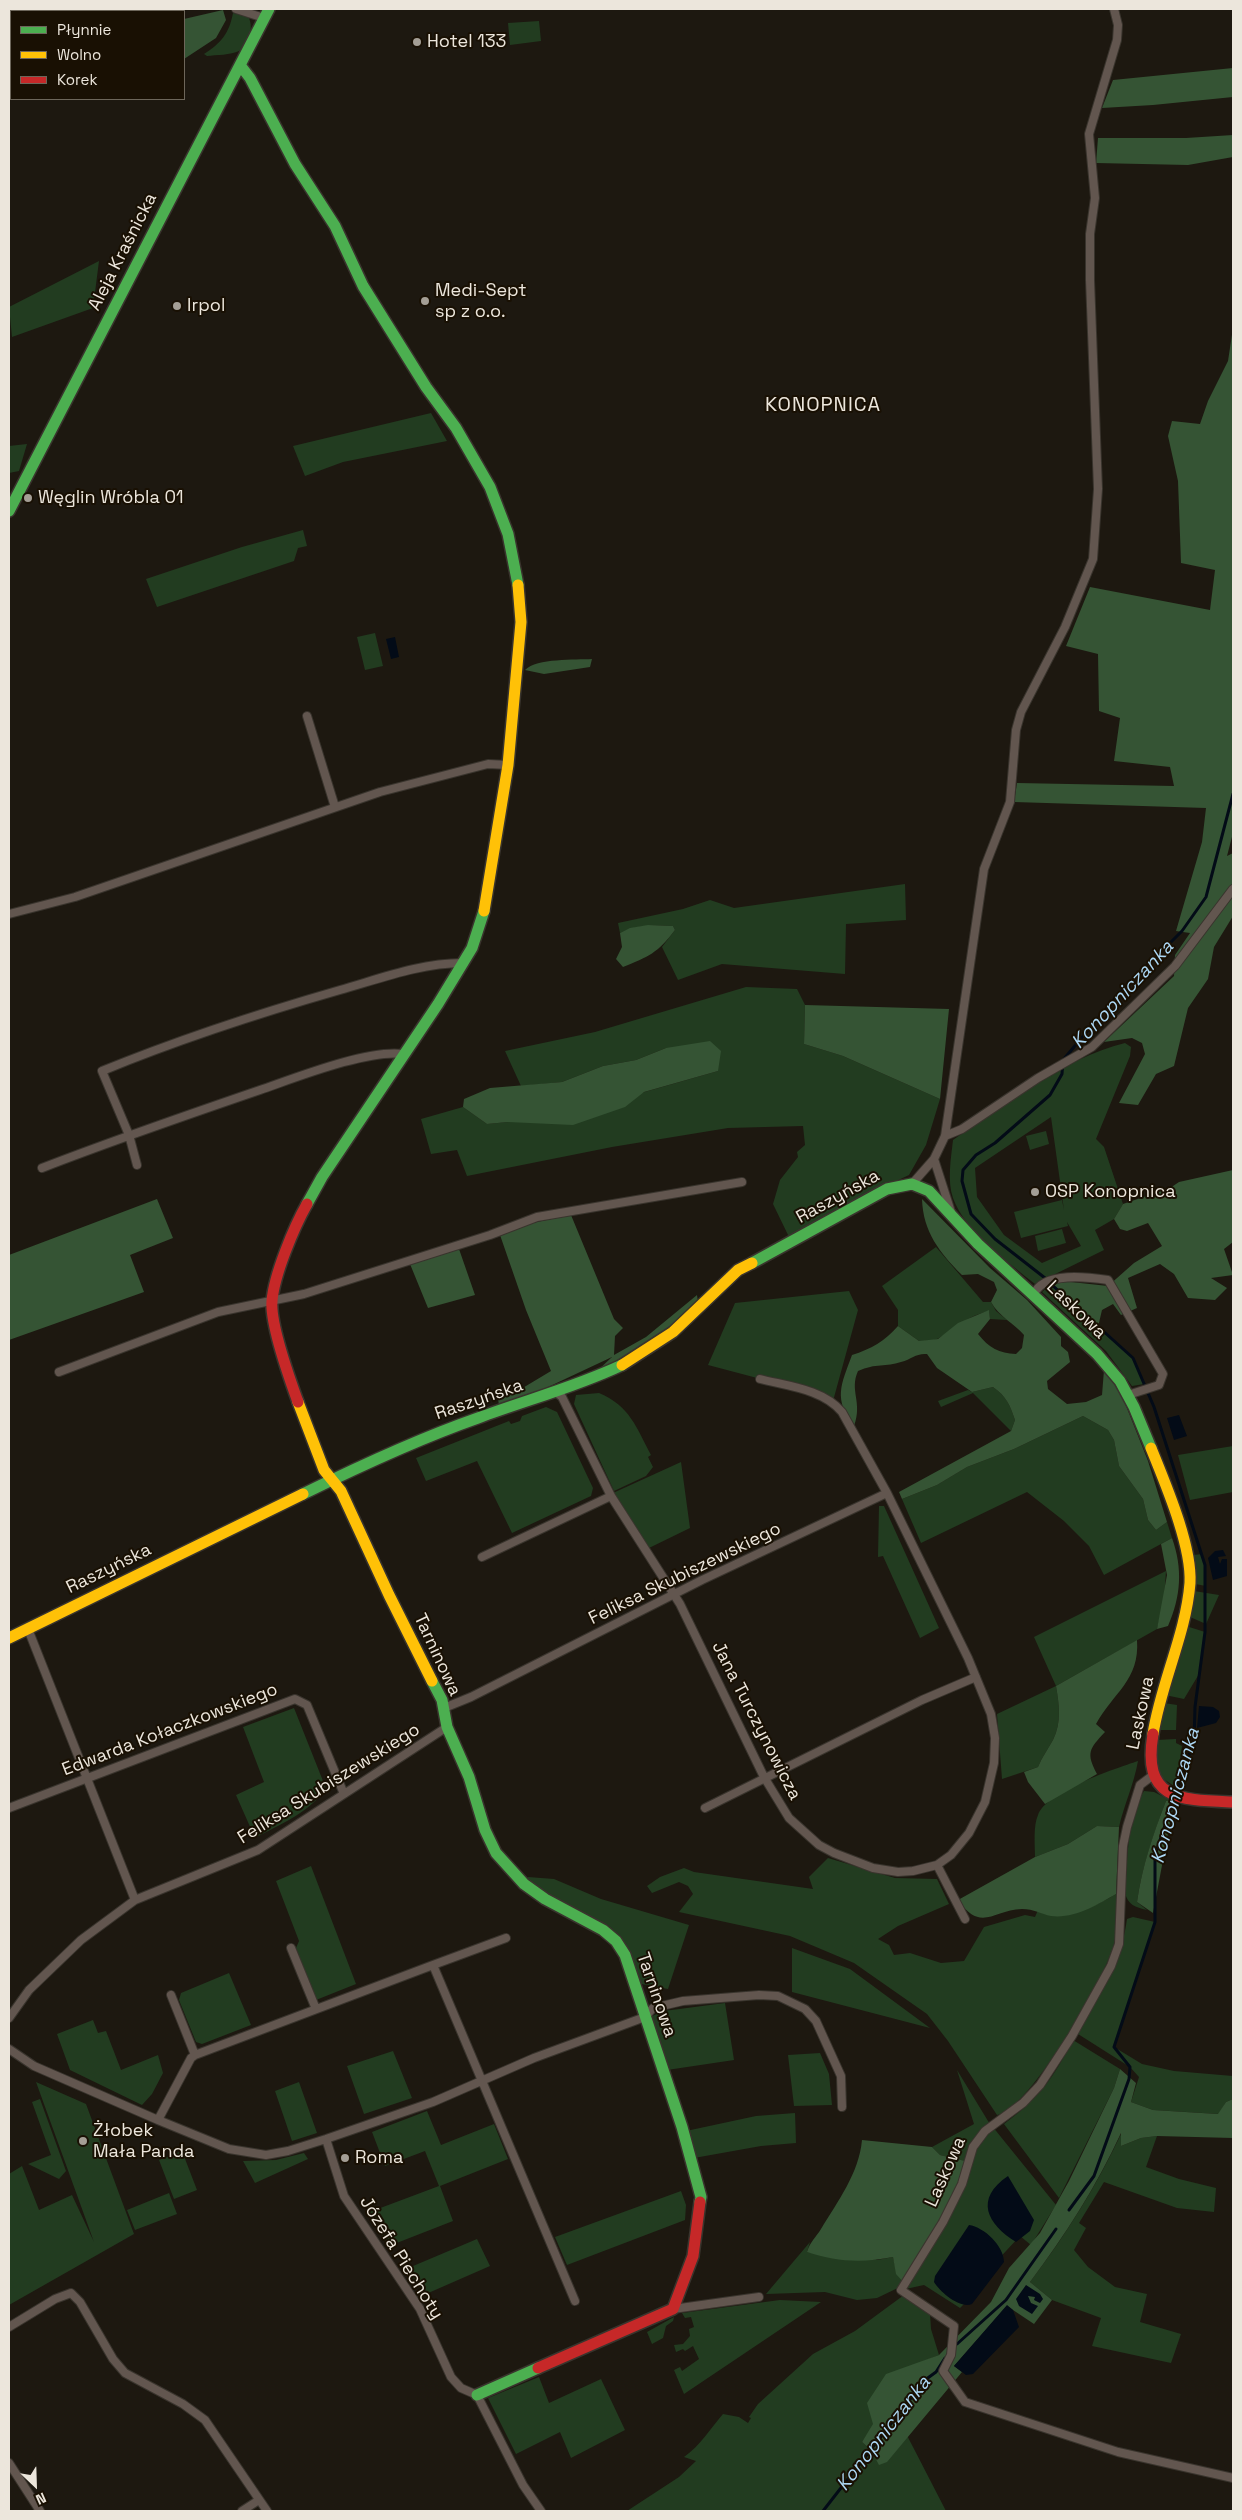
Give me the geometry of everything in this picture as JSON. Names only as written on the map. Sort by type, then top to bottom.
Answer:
[{"type":"street","points":[[236,9],[267,14]]},
{"type":"street","points":[[912,1184],[934,1159],[945,1136],[984,869],[1010,802],[1016,730],[1021,712],[1076,605],[1095,551],[1098,488],[1090,234],[1095,198],[1089,134],[1117,40],[1118,25],[1114,9]]},
{"type":"street","name":"Aleja Kraśnicka","points":[[9,511],[267,14]]},
{"type":"street","points":[[240,65],[250,78],[294,164],[335,226],[363,286],[426,387],[466,444],[497,503],[512,555],[519,592],[521,622],[508,765],[485,909],[472,948],[438,1004],[322,1177],[299,1218],[282,1264],[272,1301]]},
{"type":"street","points":[[307,716],[335,807]]},
{"type":"street","points":[[9,914],[75,897],[380,792],[488,764],[508,765]]},
{"type":"street","points":[[945,1136],[962,1128],[1055,1068],[1092,1047],[1175,966],[1233,889]]},
{"type":"street","points":[[138,1165],[129,1135],[102,1071],[184,1040],[315,997],[446,963],[462,963]]},
{"type":"street","points":[[42,1168],[129,1135],[307,1073],[379,1055],[403,1054]]},
{"type":"street","name":"Laskowa","points":[[934,1159],[952,1213]]},
{"type":"street","points":[[59,1372],[218,1312],[313,1291],[490,1235],[538,1217],[742,1182]]},
{"type":"street","name":"Laskowa","points":[[912,1184],[929,1191],[952,1213],[978,1244],[1105,1362],[1128,1395],[1170,1497],[1187,1551],[1190,1570],[1190,1592],[1155,1722],[1149,1757],[1152,1776],[1140,1785],[1127,1827],[1123,1846],[1119,1944],[1111,1966],[1072,2036],[1040,2085],[1024,2103],[985,2131],[973,2147],[962,2184],[946,2216],[902,2290],[954,2326],[951,2355],[943,2370],[965,2402],[1118,2452],[1233,2478]]},
{"type":"street","name":"Raszyńska","points":[[9,1638],[330,1479],[477,1418],[557,1393],[623,1365],[673,1332],[738,1270],[792,1243],[887,1189],[912,1184]]},
{"type":"street","points":[[1034,1294],[1036,1290],[1053,1279],[1084,1276],[1108,1280],[1163,1374],[1159,1385],[1128,1395]]},
{"type":"street","name":"Tarninowa","points":[[272,1301],[289,1378],[324,1470],[341,1491],[389,1595],[442,1700],[447,1727],[469,1776],[485,1830],[496,1854],[524,1884],[545,1899],[603,1930],[616,1942],[625,1955],[682,2127],[701,2197],[693,2256],[673,2309]]},
{"type":"street","points":[[760,1379],[810,1392],[833,1401],[854,1433],[887,1494],[944,1607],[991,1714],[995,1738],[994,1763],[985,1802],[970,1833],[951,1855],[937,1866],[965,1919]]},
{"type":"street","name":"Jana Turczynowicza","points":[[557,1393],[562,1397],[611,1496],[674,1594],[764,1777],[794,1822],[819,1845],[873,1868],[898,1872],[937,1866]]},
{"type":"street","name":"Feliksa Skubiszewskiego","points":[[444,1708],[471,1697],[674,1594],[887,1494]]},
{"type":"street","points":[[482,1556],[611,1496]]},
{"type":"street","points":[[28,1629],[135,1900]]},
{"type":"street","points":[[705,1808],[922,1700],[976,1677]]},
{"type":"street","name":"Edwarda Kołaczkowskiego","points":[[9,1808],[295,1699],[307,1705],[344,1794]]},
{"type":"street","name":"Feliksa Skubiszewskiego","points":[[9,2018],[29,1990],[81,1940],[135,1900],[258,1850],[447,1727]]},
{"type":"street","points":[[1152,1776],[1162,1787],[1185,1796],[1233,1802]]},
{"type":"street","points":[[158,2120],[191,2058],[195,2055],[506,1938]]},
{"type":"street","points":[[291,1948],[316,2010]]},
{"type":"street","points":[[433,1966],[575,2301]]},
{"type":"street","points":[[171,1994],[195,2055]]},
{"type":"street","points":[[9,2049],[34,2066],[158,2120],[229,2149],[266,2155],[288,2151],[326,2139],[433,2102],[534,2058],[645,2017],[654,2008],[683,2001],[759,1995],[778,1996],[805,2008],[816,2021],[841,2076],[842,2107]]},
{"type":"street","name":"Józefa Piechoty","points":[[326,2139],[344,2196],[420,2309],[451,2377],[461,2388],[477,2394]]},
{"type":"street","points":[[9,2327],[55,2299],[71,2293],[80,2302],[113,2359],[125,2373],[183,2404],[205,2420],[267,2511]]},
{"type":"street","points":[[541,2511],[523,2485],[477,2394],[673,2309],[759,2297]]},
{"type":"street","points":[[9,2463],[40,2511]]},
{"type":"street","points":[[242,2511],[259,2500]]},
{"type":"green space","points":[[223,10],[226,20],[216,38],[185,58],[185,19]]},
{"type":"green space","points":[[233,13],[248,16],[250,20],[251,30],[246,44],[236,52],[207,56],[204,54],[220,42],[227,32]]},
{"type":"green space","points":[[539,21],[541,41],[510,45],[508,23]]},
{"type":"green space","points":[[1233,68],[1233,97],[1102,108],[1113,80]]},
{"type":"green space","points":[[1233,135],[1233,157],[1188,165],[1096,163],[1098,138],[1186,138]]},
{"type":"green space","points":[[99,261],[93,308],[12,337],[9,307]]},
{"type":"green space","points":[[1233,328],[1233,833],[1227,856],[1233,853],[1233,916],[1214,947],[1208,979],[1188,1008],[1174,1066],[1156,1074],[1138,1105],[1119,1103],[1145,1054],[1142,1043],[1132,1038],[1104,1042],[1174,976],[1175,955],[1190,933],[1176,931],[1202,842],[1206,808],[1014,802],[1017,783],[1174,786],[1170,767],[1114,761],[1120,718],[1099,711],[1098,654],[1066,646],[1090,587],[1210,610],[1215,570],[1181,563],[1178,481],[1168,436],[1172,421],[1200,424],[1208,401],[1228,361]]},
{"type":"green space","points":[[431,413],[447,441],[343,462],[305,476],[293,446]]},
{"type":"green space","points":[[27,444],[19,471],[9,473],[9,446]]},
{"type":"green space","points":[[303,530],[307,546],[298,548],[294,561],[157,607],[146,579],[242,547]]},
{"type":"green space","points":[[375,633],[383,666],[365,670],[357,637]]},
{"type":"green space","points":[[592,659],[590,667],[544,674],[525,670],[538,663]]},
{"type":"green space","points":[[905,884],[906,920],[846,924],[845,974],[722,964],[678,980],[662,947],[675,930],[673,926],[646,926],[620,933],[618,923],[683,909],[710,900],[734,908]]},
{"type":"green space","points":[[648,925],[673,926],[675,930],[658,949],[623,967],[616,959],[622,947],[620,933],[630,928]]},
{"type":"green space","points":[[746,987],[797,989],[805,1005],[804,1044],[843,1056],[940,1099],[926,1145],[909,1175],[829,1213],[789,1237],[773,1204],[780,1180],[798,1157],[797,1152],[805,1145],[803,1126],[728,1128],[612,1147],[467,1176],[457,1150],[431,1154],[421,1119],[463,1107],[487,1124],[508,1122],[641,1093],[718,1071],[666,1048],[636,1060],[603,1066],[562,1082],[521,1086],[505,1051],[595,1032]]},
{"type":"green space","points":[[805,1005],[949,1009],[940,1099],[843,1056],[804,1044]]},
{"type":"green space","points":[[710,1041],[721,1051],[718,1071],[644,1092],[625,1107],[573,1125],[508,1122],[487,1124],[463,1107],[464,1099],[490,1088],[562,1082],[603,1066],[636,1060],[666,1048]]},
{"type":"green space","points":[[1125,1043],[1131,1047],[1130,1056],[1096,1139],[1104,1147],[1123,1204],[1114,1219],[1095,1230],[1104,1250],[1035,1284],[988,1246],[959,1211],[953,1198],[950,1184],[953,1140],[1035,1084],[1057,1071],[1102,1050]],"holes":[[[1051,1117],[1064,1210],[1062,1200],[1014,1212],[1021,1238],[1068,1226],[1067,1222],[1081,1246],[1042,1263],[1004,1235],[977,1197],[975,1168]]]},
{"type":"green space","points":[[1046,1131],[1049,1144],[1030,1150],[1026,1136]]},
{"type":"green space","points":[[1233,1170],[1233,1242],[1224,1249],[1233,1275],[1211,1278],[1227,1288],[1215,1300],[1188,1298],[1174,1274],[1160,1264],[1128,1278],[1137,1308],[1121,1315],[1113,1304],[1102,1310],[1098,1327],[1051,1284],[1062,1281],[1108,1286],[1134,1263],[1162,1246],[1148,1223],[1127,1231],[1120,1229],[1114,1219],[1123,1204],[1170,1188],[1179,1182]]},
{"type":"green space","points":[[157,1199],[173,1238],[130,1255],[144,1292],[9,1340],[9,1255]]},
{"type":"green space","points":[[922,1199],[990,1268],[1027,1300],[1061,1337],[1061,1346],[1068,1352],[1070,1362],[1047,1381],[1048,1389],[1067,1404],[1086,1402],[1102,1395],[1104,1370],[1110,1374],[1119,1388],[1148,1461],[1167,1522],[1156,1530],[1148,1520],[1143,1499],[1119,1466],[1114,1440],[1108,1430],[1083,1416],[1014,1449],[967,1467],[937,1485],[902,1499],[899,1492],[1011,1431],[1015,1420],[1004,1397],[993,1387],[972,1392],[937,1368],[927,1354],[923,1354],[905,1361],[858,1371],[855,1385],[857,1410],[854,1426],[843,1408],[841,1400],[842,1384],[852,1355],[877,1344],[898,1326],[919,1341],[938,1339],[958,1323],[989,1310],[990,1319],[978,1334],[990,1346],[999,1351],[1016,1354],[1022,1348],[1024,1335],[998,1312],[991,1302],[997,1290],[994,1282],[978,1274],[962,1275],[940,1250],[929,1232],[923,1211]]},
{"type":"green space","points":[[571,1215],[614,1319],[623,1328],[615,1336],[614,1355],[646,1337],[697,1295],[698,1302],[688,1314],[664,1334],[624,1358],[596,1372],[612,1357],[531,1395],[499,1405],[498,1399],[511,1395],[551,1371],[526,1310],[500,1235],[527,1224]]},
{"type":"green space","points":[[1062,1229],[1066,1243],[1038,1251],[1035,1236]]},
{"type":"green space","points":[[936,1247],[983,1302],[991,1302],[996,1311],[1007,1320],[990,1319],[989,1311],[981,1313],[937,1339],[927,1341],[919,1341],[898,1326],[898,1310],[882,1286]]},
{"type":"green space","points":[[459,1249],[475,1295],[428,1308],[410,1264]]},
{"type":"green space","points":[[1051,1284],[1133,1358],[1144,1384],[1132,1386],[1106,1351],[1042,1292]]},
{"type":"green space","points":[[849,1291],[858,1310],[833,1401],[810,1392],[708,1365],[735,1303]]},
{"type":"green space","points":[[993,1387],[1004,1397],[1011,1410],[1015,1420],[1011,1431],[973,1393],[941,1407],[938,1401],[968,1390],[972,1392]]},
{"type":"green space","points":[[599,1393],[618,1404],[631,1418],[651,1455],[648,1457],[653,1467],[646,1476],[614,1491],[574,1404],[576,1395]]},
{"type":"green space","points":[[546,1407],[557,1412],[593,1488],[591,1496],[512,1533],[477,1461],[426,1481],[416,1458],[509,1421],[511,1424],[520,1421],[522,1416]]},
{"type":"green space","points":[[1083,1416],[1108,1430],[1114,1440],[1119,1466],[1143,1499],[1148,1520],[1156,1530],[1167,1522],[1172,1538],[1104,1575],[1089,1546],[1064,1521],[1027,1492],[921,1543],[902,1499],[937,1485],[967,1467],[1014,1449]]},
{"type":"green space","points":[[1233,1446],[1233,1492],[1190,1500],[1178,1455]]},
{"type":"green space","points":[[681,1462],[690,1528],[649,1548],[613,1493]]},
{"type":"green space","points":[[879,1506],[884,1506],[939,1628],[920,1638],[883,1556],[878,1557]]},
{"type":"green space","points":[[1172,1538],[1178,1561],[1178,1593],[1168,1626],[1157,1629],[1167,1575],[1161,1544]]},
{"type":"green space","points":[[1203,1554],[1206,1586],[1195,1584],[1193,1555]]},
{"type":"green space","points":[[1166,1571],[1164,1600],[1157,1629],[1056,1686],[1034,1637]]},
{"type":"green space","points":[[1194,1591],[1219,1595],[1206,1624],[1190,1617]]},
{"type":"green space","points":[[1186,1626],[1205,1632],[1199,1674],[1184,1699],[1165,1695]]},
{"type":"green space","points":[[1137,1640],[1137,1654],[1130,1676],[1096,1724],[1105,1732],[1095,1743],[1090,1756],[1097,1774],[1045,1804],[1028,1782],[1024,1772],[1038,1767],[1056,1733],[1059,1713],[1056,1686]]},
{"type":"green space","points":[[1056,1686],[1059,1706],[1058,1726],[1053,1740],[1038,1767],[1002,1779],[997,1714]]},
{"type":"green space","points":[[1164,1703],[1177,1705],[1176,1730],[1157,1730]]},
{"type":"green space","points":[[294,1708],[325,1786],[321,1794],[305,1809],[284,1823],[255,1838],[236,1795],[264,1782],[243,1727]]},
{"type":"green space","points":[[1176,1739],[1176,1743],[1182,1746],[1176,1787],[1157,1773],[1154,1757],[1157,1740]]},
{"type":"green space","points":[[1138,1761],[1119,1827],[1097,1826],[1068,1844],[1035,1857],[1035,1825],[1038,1815],[1044,1806],[1067,1789]]},
{"type":"green space","points":[[1144,1791],[1154,1792],[1170,1800],[1166,1801],[1161,1814],[1148,1851],[1142,1876],[1137,1902],[1147,1910],[1133,1905],[1125,1893],[1131,1827],[1138,1802]]},
{"type":"green space","points":[[1166,1801],[1174,1802],[1153,1913],[1137,1902],[1152,1838]]},
{"type":"green space","points":[[1097,1826],[1119,1827],[1116,1894],[1101,1902],[1085,1910],[1068,1915],[1051,1916],[1022,1909],[981,1918],[966,1910],[958,1900],[1035,1857],[1068,1844]]},
{"type":"green space","points":[[828,1858],[895,1878],[937,1879],[949,1904],[898,1926],[878,1939],[889,1945],[894,1955],[910,1953],[941,1963],[964,1961],[984,1927],[1025,1915],[1035,1917],[1038,1910],[1047,1913],[1067,1914],[1098,1904],[1116,1894],[1114,1944],[1097,1984],[1046,2067],[1028,2091],[1011,2108],[997,2115],[948,2041],[927,2014],[854,1963],[790,1936],[679,1912],[693,1894],[688,1886],[679,1882],[652,1893],[647,1886],[660,1877],[684,1868],[694,1872],[813,1889],[809,1877]]},
{"type":"green space","points":[[311,1866],[356,1984],[316,2000],[296,1948],[299,1941],[276,1881]]},
{"type":"green space","points":[[528,1877],[554,1879],[601,1899],[689,1925],[668,1989],[636,1983],[619,1939],[525,1881]]},
{"type":"green space","points":[[1133,1917],[1155,1922],[1114,2047],[1142,2064],[1174,2071],[1233,2076],[1233,2099],[1226,2102],[1219,2114],[1153,2110],[1131,2102],[1139,2077],[1130,2067],[1078,2034],[1114,1966],[1124,1937],[1127,1919]]},
{"type":"green space","points":[[792,1948],[850,1969],[930,2028],[792,1992]]},
{"type":"green space","points":[[229,1973],[251,2025],[202,2044],[196,2042],[179,2000],[181,1993]]},
{"type":"green space","points":[[725,2003],[734,2060],[667,2070],[650,2017],[664,2011]]},
{"type":"green space","points":[[93,2020],[98,2033],[106,2031],[121,2070],[158,2055],[163,2073],[152,2094],[142,2105],[70,2070],[57,2034]]},
{"type":"green space","points":[[1073,2040],[1120,2069],[1114,2088],[1059,2198],[1004,2124],[1027,2105],[1044,2087]]},
{"type":"green space","points":[[393,2051],[412,2098],[364,2114],[347,2066]]},
{"type":"green space","points":[[820,2053],[829,2074],[832,2105],[794,2106],[788,2055]]},
{"type":"green space","points":[[1120,2069],[1136,2083],[1131,2102],[1153,2110],[1218,2114],[1226,2102],[1233,2099],[1233,2138],[1157,2136],[1141,2138],[1121,2146],[1121,2133],[1080,2210],[1030,2282],[1052,2300],[1034,2324],[1007,2306],[954,2366],[962,2372],[887,2462],[879,2465],[871,2450],[862,2442],[873,2424],[867,2403],[886,2374],[939,2355],[991,2302],[1009,2268],[1040,2233],[1069,2181],[1114,2088]]},
{"type":"green space","points":[[957,2070],[988,2121],[1056,2205],[1031,2245],[1020,2236],[992,2266],[975,2293],[960,2308],[924,2285],[901,2290],[904,2285],[877,2298],[857,2300],[825,2292],[766,2294],[810,2242],[807,2252],[877,2260],[893,2257],[897,2274],[964,2161],[940,2155],[932,2147],[974,2124]]},
{"type":"green space","points":[[36,2082],[86,2104],[134,2234],[9,2305],[9,2174],[22,2166],[39,2210],[72,2195],[94,2242]]},
{"type":"green space","points":[[299,2082],[317,2133],[292,2141],[275,2091]]},
{"type":"green space","points":[[40,2099],[66,2171],[59,2179],[28,2164],[51,2155],[32,2102]]},
{"type":"green space","points":[[427,2111],[441,2145],[494,2124],[508,2159],[440,2186],[453,2221],[389,2246],[367,2213],[439,2186],[425,2151],[385,2166],[372,2132]]},
{"type":"green space","points":[[795,2113],[796,2143],[761,2146],[694,2158],[686,2131],[756,2116]]},
{"type":"green space","points":[[1122,2132],[1121,2146],[1141,2138],[1157,2136],[1146,2167],[1179,2179],[1216,2188],[1214,2212],[1177,2208],[1104,2182],[1079,2223],[1086,2228],[1074,2250],[1088,2267],[1115,2287],[1147,2294],[1140,2322],[1181,2334],[1171,2363],[1092,2346],[1101,2318],[1052,2300],[1030,2282],[1080,2209],[1102,2172]]},
{"type":"green space","points":[[862,2140],[932,2147],[940,2155],[965,2161],[967,2166],[962,2184],[905,2284],[896,2274],[893,2257],[871,2260],[839,2260],[807,2252],[811,2242],[847,2186],[857,2164]]},
{"type":"green space","points":[[182,2151],[197,2190],[174,2199],[159,2160]]},
{"type":"green space","points":[[304,2153],[308,2159],[255,2183],[243,2161],[276,2160]]},
{"type":"green space","points":[[681,2191],[686,2205],[685,2220],[567,2265],[555,2237]]},
{"type":"green space","points":[[169,2193],[177,2214],[135,2230],[127,2210]]},
{"type":"green space","points":[[477,2239],[490,2266],[426,2294],[406,2269]]},
{"type":"green space","points":[[904,2295],[930,2314],[931,2329],[939,2355],[917,2364],[862,2442],[871,2450],[897,2416],[946,2511],[627,2511],[679,2477],[696,2461],[684,2457],[700,2443],[723,2414],[739,2417],[748,2423],[751,2418],[749,2417],[758,2404],[813,2354],[855,2331]]},
{"type":"green space","points":[[780,2300],[821,2302],[684,2394],[674,2370],[680,2367],[682,2371],[699,2359],[693,2346],[685,2351],[683,2349],[676,2352],[674,2345],[683,2344],[690,2336],[689,2329],[694,2327],[691,2317],[685,2318],[682,2313]]},
{"type":"green space","points":[[674,2317],[673,2321],[666,2326],[663,2338],[652,2344],[647,2332]]},
{"type":"green space","points":[[539,2377],[549,2403],[601,2379],[625,2430],[571,2458],[560,2432],[516,2454],[488,2398]]},
{"type":"shaded area","points":[[395,637],[399,657],[391,659],[386,639]]},
{"type":"shaded area","points":[[1179,1415],[1187,1436],[1174,1440],[1167,1418]]},
{"type":"shaded area","points":[[1223,1550],[1226,1556],[1218,1557],[1220,1564],[1222,1559],[1227,1559],[1227,1576],[1213,1580],[1208,1558],[1215,1551]]},
{"type":"shaded area","points":[[1199,1706],[1213,1707],[1219,1711],[1220,1717],[1216,1723],[1197,1728]]},
{"type":"shaded area","points":[[1008,2176],[1034,2220],[1030,2231],[1016,2242],[998,2227],[988,2211],[991,2193]]},
{"type":"shaded area","points":[[969,2225],[981,2229],[992,2238],[1001,2250],[1004,2262],[972,2304],[967,2305],[951,2299],[934,2282],[935,2276]]},
{"type":"shaded area","points":[[1026,2285],[1040,2294],[1043,2299],[1040,2303],[1034,2300],[1035,2297],[1028,2296],[1031,2303],[1038,2306],[1032,2314],[1019,2306],[1016,2299]]},
{"type":"shaded area","points":[[1007,2305],[1013,2310],[1019,2327],[973,2374],[966,2375],[954,2366]]},
{"type":"waterway","name":"Konopniczanka","points":[[1045,1278],[995,1239],[971,1214],[962,1181],[963,1170],[976,1155],[995,1143],[1050,1095],[1062,1074],[1063,1060],[1117,996],[1182,931],[1206,897],[1233,794]]},
{"type":"waterway","name":"Konopniczanka","points":[[1051,1284],[1133,1358],[1154,1407],[1205,1565],[1205,1632],[1195,1707],[1194,1740],[1155,1855],[1155,1922],[1114,2047],[1130,2067],[1129,2079],[1094,2176],[1069,2210]]},
{"type":"waterway","name":"Konopniczanka","points":[[957,2344],[1006,2300],[1056,2229]]},
{"type":"waterway","name":"Konopniczanka","points":[[823,2511],[925,2380],[936,2372],[945,2358]]},
{"type":"traffic: fast","points":[[9,511],[269,9]]},
{"type":"traffic: fast","points":[[240,65],[250,78],[295,164],[335,226],[363,286],[426,387],[456,428],[490,487],[508,534],[518,585]]},
{"type":"traffic: fast","points":[[307,1204],[322,1177],[438,1004],[472,948],[484,911]]},
{"type":"traffic: fast","points":[[752,1263],[887,1189],[912,1184],[929,1191],[978,1244],[1097,1354],[1120,1381],[1134,1407],[1151,1448]]},
{"type":"traffic: fast","points":[[303,1494],[433,1435],[496,1411],[569,1387],[622,1365]]},
{"type":"traffic: fast","points":[[432,1681],[442,1700],[447,1727],[469,1777],[485,1830],[496,1853],[524,1884],[545,1899],[603,1930],[616,1941],[625,1955],[682,2127],[701,2197],[700,2202]]},
{"type":"traffic: fast","points":[[477,2395],[538,2368]]},
{"type":"traffic: slow","points":[[484,911],[508,765],[521,622],[518,585]]},
{"type":"traffic: slow","points":[[622,1365],[673,1332],[738,1270],[752,1263]]},
{"type":"traffic: slow","points":[[298,1402],[324,1470],[341,1491],[389,1595],[432,1681]]},
{"type":"traffic: slow","points":[[1151,1448],[1182,1533],[1187,1551],[1190,1583],[1184,1621],[1153,1734]]},
{"type":"traffic: slow","points":[[9,1638],[303,1494]]},
{"type":"traffic: jam","points":[[298,1402],[277,1337],[272,1301],[276,1278],[285,1251],[307,1204]]},
{"type":"traffic: jam","points":[[1153,1734],[1151,1756],[1153,1772],[1159,1784],[1169,1792],[1181,1797],[1196,1800],[1233,1802]]},
{"type":"traffic: jam","points":[[538,2368],[673,2309],[693,2256],[700,2202]]},
{"type":"place","name":"Hotel 133","points":[[417,42]]},
{"type":"place","name":"Medi-Sept sp z o.o.","points":[[425,301]]},
{"type":"place","name":"Irpol","points":[[177,306]]},
{"type":"place","name":"Węglin Wróbla 01","points":[[28,498]]},
{"type":"place","name":"OSP Konopnica","points":[[1035,1192]]},
{"type":"place","name":"Żłobek Mała Panda","points":[[83,2141]]},
{"type":"place","name":"Roma","points":[[345,2158]]},
{"type":"district","name":"KONOPNICA","points":[[823,406]]}]
